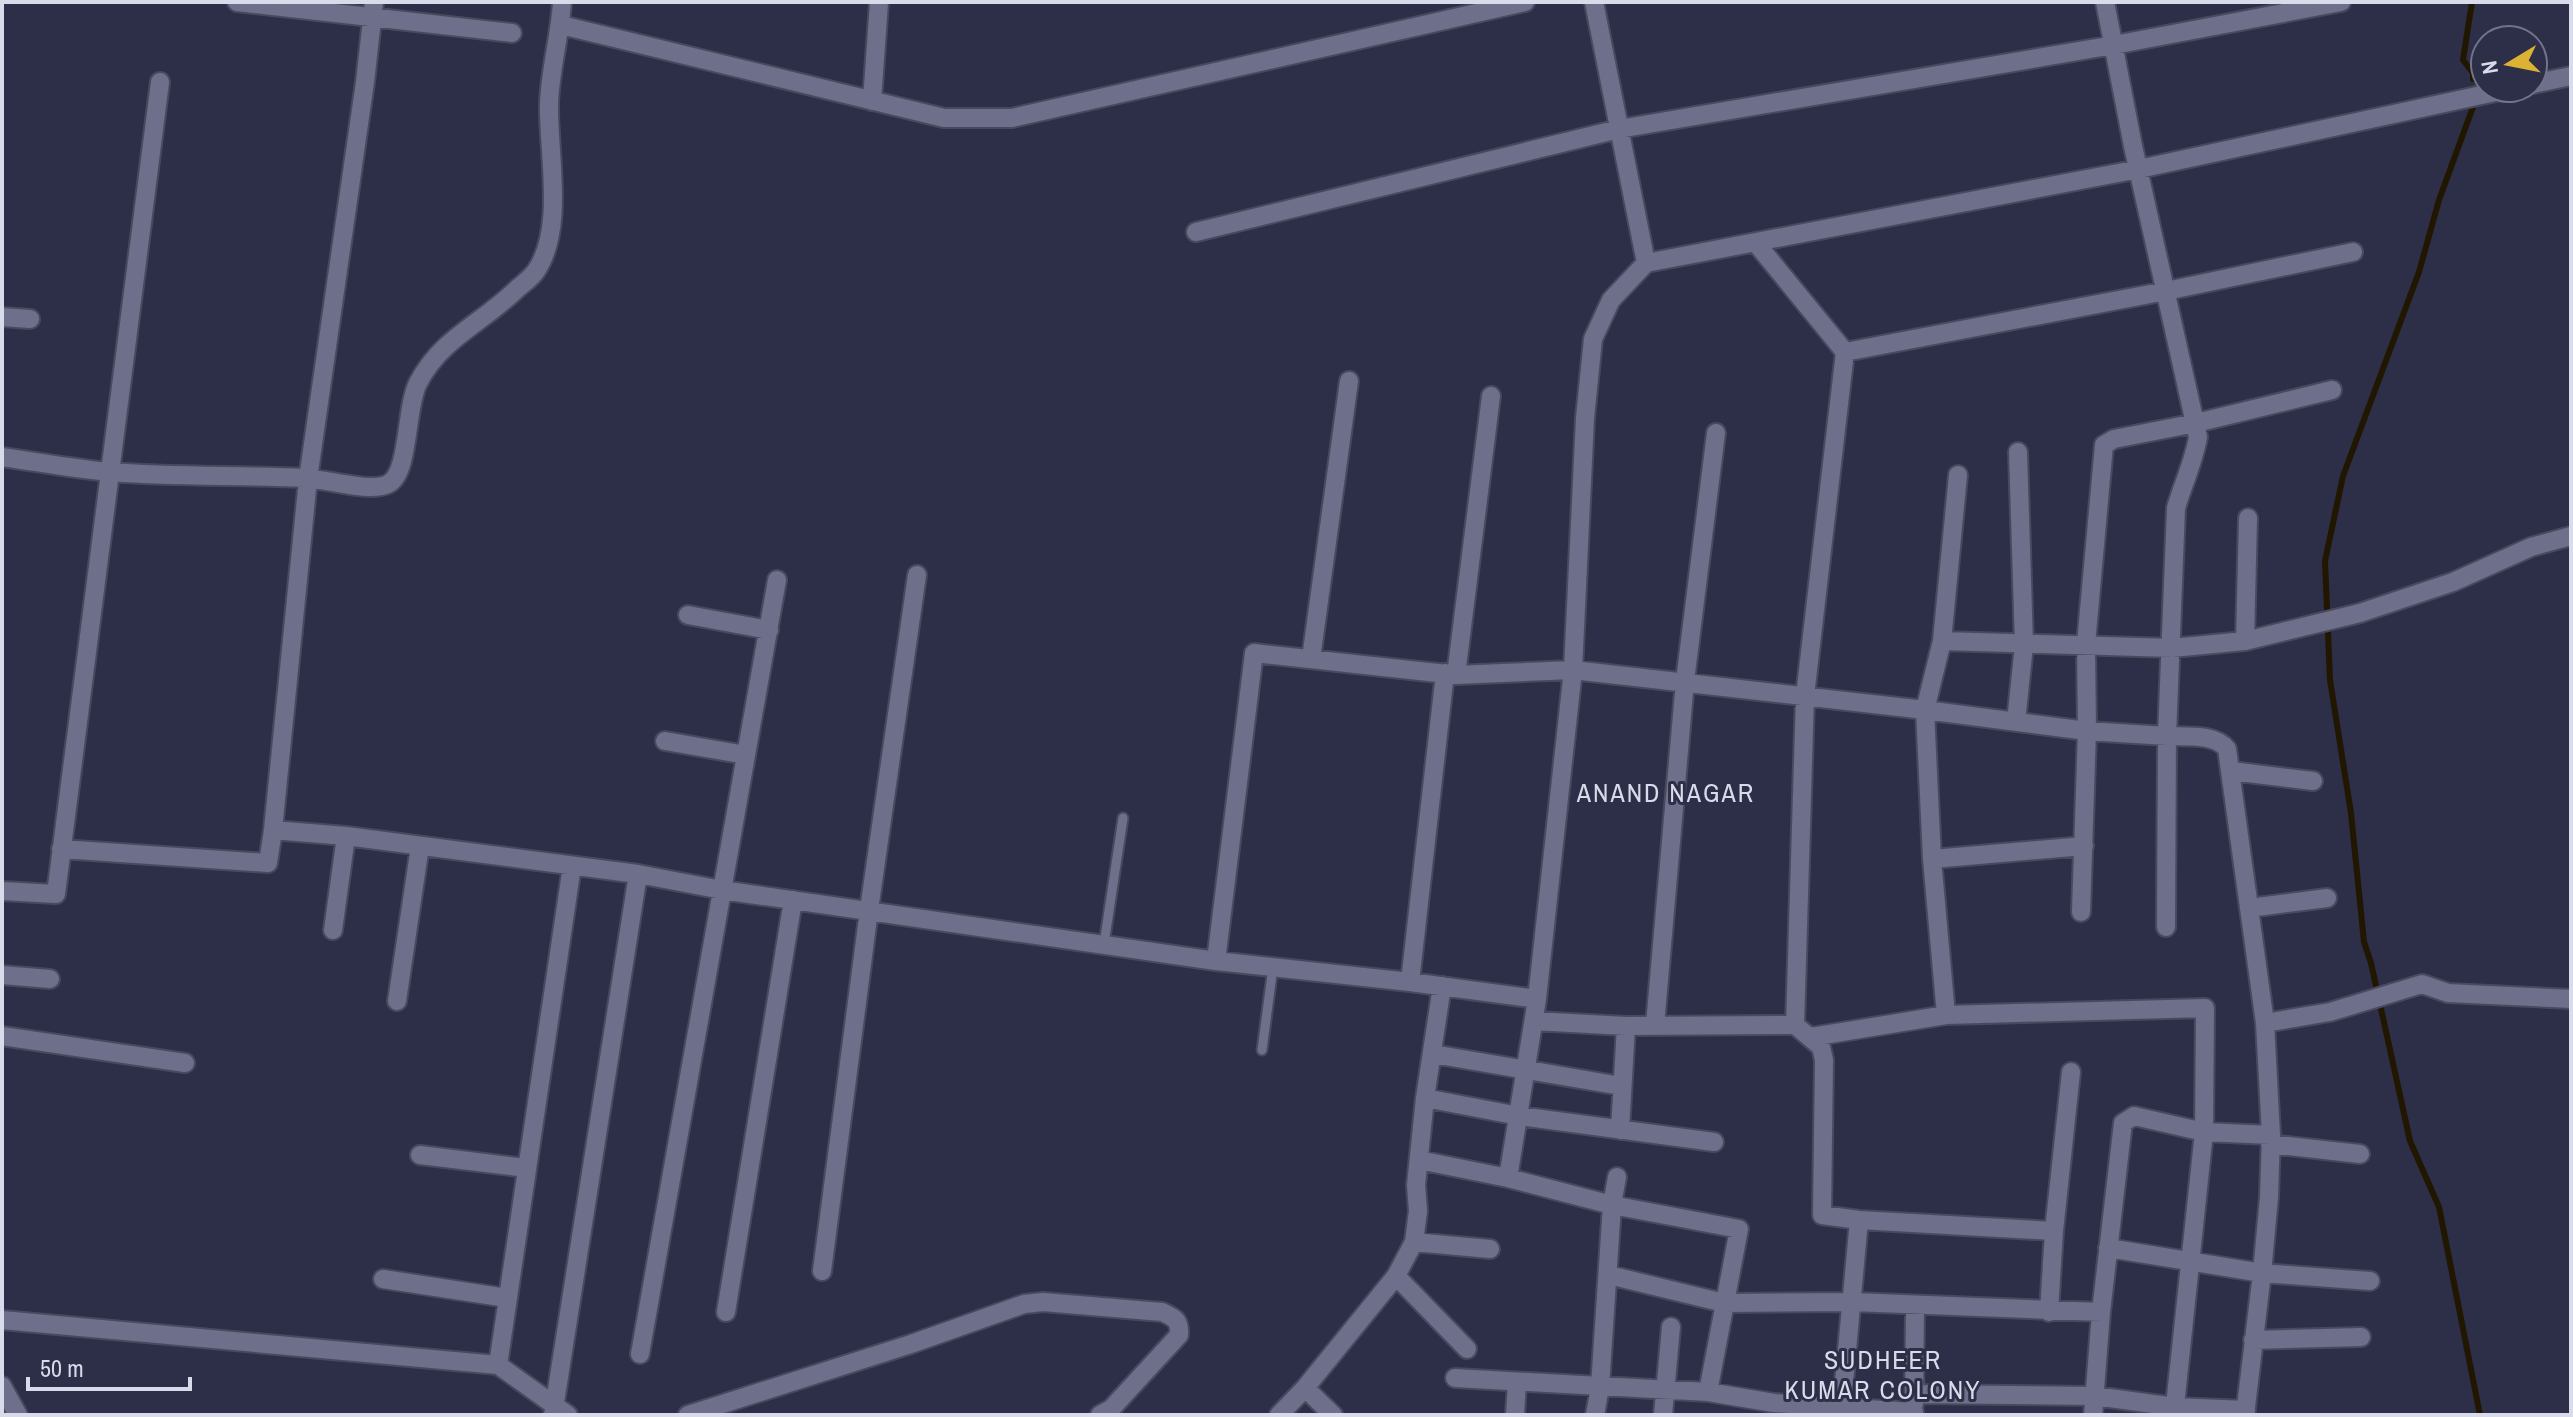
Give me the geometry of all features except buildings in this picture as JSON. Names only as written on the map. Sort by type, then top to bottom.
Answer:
[{"type":"street","points":[[237,2],[373,10],[512,33]]},
{"type":"street","points":[[2,457],[110,472],[308,479],[377,487],[398,477],[409,407],[417,384],[432,360],[443,346],[501,305],[536,271],[549,237],[552,191],[549,103],[562,2]]},
{"type":"street","points":[[872,101],[879,2]]},
{"type":"street","points":[[561,25],[944,118],[1012,118],[1525,2]]},
{"type":"street","points":[[1594,2],[1646,263]]},
{"type":"street","points":[[2105,2],[2198,437],[2196,453],[2176,508],[2167,736],[2166,927]]},
{"type":"street","points":[[1196,232],[1619,129],[2114,45],[2341,2]]},
{"type":"street","points":[[61,849],[268,863],[308,479],[373,10]]},
{"type":"street","points":[[2549,81],[2571,76]]},
{"type":"street","points":[[2,891],[56,894],[160,82]]},
{"type":"street","points":[[1508,1178],[1537,999],[1573,670],[1585,418],[1593,339],[1611,300],[1646,263],[2139,169],[2469,98]]},
{"type":"street","points":[[1756,243],[1845,352],[1805,696],[1795,1025]]},
{"type":"street","points":[[1845,352],[2353,252]]},
{"type":"street","points":[[2,317],[30,319]]},
{"type":"street","points":[[1311,659],[1349,381]]},
{"type":"street","points":[[2081,912],[2087,731],[2086,644],[2104,445],[2114,439],[2332,390]]},
{"type":"street","points":[[1410,982],[1450,674],[1491,396]]},
{"type":"street","points":[[1655,1025],[1685,681],[1716,433]]},
{"type":"street","points":[[2016,722],[2024,645],[2018,452]]},
{"type":"street","points":[[1946,1015],[1932,859],[1925,710],[1942,641],[1958,475]]},
{"type":"street","points":[[2245,641],[2248,518]]},
{"type":"street","points":[[1942,641],[2172,648],[2245,641],[2342,617],[2453,582],[2531,547],[2571,536]]},
{"type":"street","points":[[822,1271],[917,575]]},
{"type":"street","points":[[640,1354],[777,580]]},
{"type":"street","points":[[688,615],[769,630]]},
{"type":"street","points":[[1216,961],[1254,653],[1450,674],[1573,670],[1685,681],[2087,731],[2213,739],[2227,749],[2265,1023],[2271,1140],[2269,1197],[2246,1413],[2094,1406],[1914,1407],[1841,1411],[1774,1409],[1708,1392],[1455,1378]]},
{"type":"street","points":[[665,741],[746,755]]},
{"type":"street","points":[[2231,771],[2313,781]]},
{"type":"street","points":[[273,830],[346,836],[638,874],[722,890],[1216,961],[1537,999]]},
{"type":"street","points":[[333,930],[346,836]]},
{"type":"street","points":[[397,1001],[420,846]]},
{"type":"street","points":[[1932,859],[2084,846]]},
{"type":"street","points":[[498,1365],[572,866]]},
{"type":"street","points":[[2,1320],[498,1365],[559,1413],[638,874]]},
{"type":"street","points":[[2249,908],[2327,898]]},
{"type":"street","points":[[726,1312],[793,900]]},
{"type":"street","points":[[2,975],[50,979]]},
{"type":"street","points":[[2265,1023],[2330,1012],[2422,984],[2448,993],[2571,999]]},
{"type":"street","points":[[1279,1415],[1305,1388],[1396,1276],[1414,1242],[1425,1098],[1442,986]]},
{"type":"street","points":[[1811,1037],[1946,1015],[2205,1008],[2204,1132],[2174,1411]]},
{"type":"street","points":[[1534,1021],[1626,1026],[1795,1025],[1821,1047],[1824,1060],[1822,1215],[1859,1220],[2054,1231]]},
{"type":"street","points":[[1620,1130],[1626,1026]]},
{"type":"street","points":[[2,1036],[185,1063]]},
{"type":"street","points":[[1433,1054],[1621,1086]]},
{"type":"street","points":[[2049,1312],[2054,1231],[2071,1072]]},
{"type":"street","points":[[1425,1098],[1519,1116],[1714,1142]]},
{"type":"street","points":[[2094,1406],[2101,1312],[2123,1123],[2134,1116],[2204,1132],[2360,1154]]},
{"type":"street","points":[[420,1155],[526,1168]]},
{"type":"street","points":[[1419,1160],[1508,1178],[1612,1205],[1739,1229],[1708,1392]]},
{"type":"street","points":[[1595,1415],[1600,1387],[1612,1205],[1617,1177]]},
{"type":"street","points":[[1841,1411],[1859,1220]]},
{"type":"street","points":[[1414,1242],[1490,1249]]},
{"type":"street","points":[[2108,1248],[2262,1273],[2370,1281]]},
{"type":"street","points":[[1609,1275],[1724,1303],[1853,1302],[2101,1312]]},
{"type":"street","points":[[1396,1276],[1467,1349]]},
{"type":"street","points":[[383,1279],[507,1298]]},
{"type":"street","points":[[688,1415],[911,1344],[1024,1304],[1043,1302],[1162,1312],[1176,1318],[1179,1335],[1111,1409],[1100,1415]]},
{"type":"street","points":[[1914,1407],[1915,1305]]},
{"type":"street","points":[[1663,1415],[1671,1327]]},
{"type":"street","points":[[2253,1340],[2361,1337]]},
{"type":"street","points":[[1515,1415],[1517,1382]]},
{"type":"street","points":[[2,1386],[18,1415]]},
{"type":"street","points":[[1305,1388],[1333,1415]]},
{"type":"lane","points":[[1104,944],[1123,818]]},
{"type":"lane","points":[[1262,1050],[1273,967]]},
{"type":"waterway","points":[[2469,68],[2463,60],[2472,2]]},
{"type":"waterway","points":[[2473,107],[2439,200],[2419,272],[2343,476],[2325,561],[2330,680],[2351,813],[2364,942],[2410,1141],[2439,1207],[2480,1415]]},
{"type":"district","name":"ANAND NAGAR","points":[[1666,793]]},
{"type":"district","name":"SUDHEER KUMAR COLONY","points":[[1883,1375]]}]
